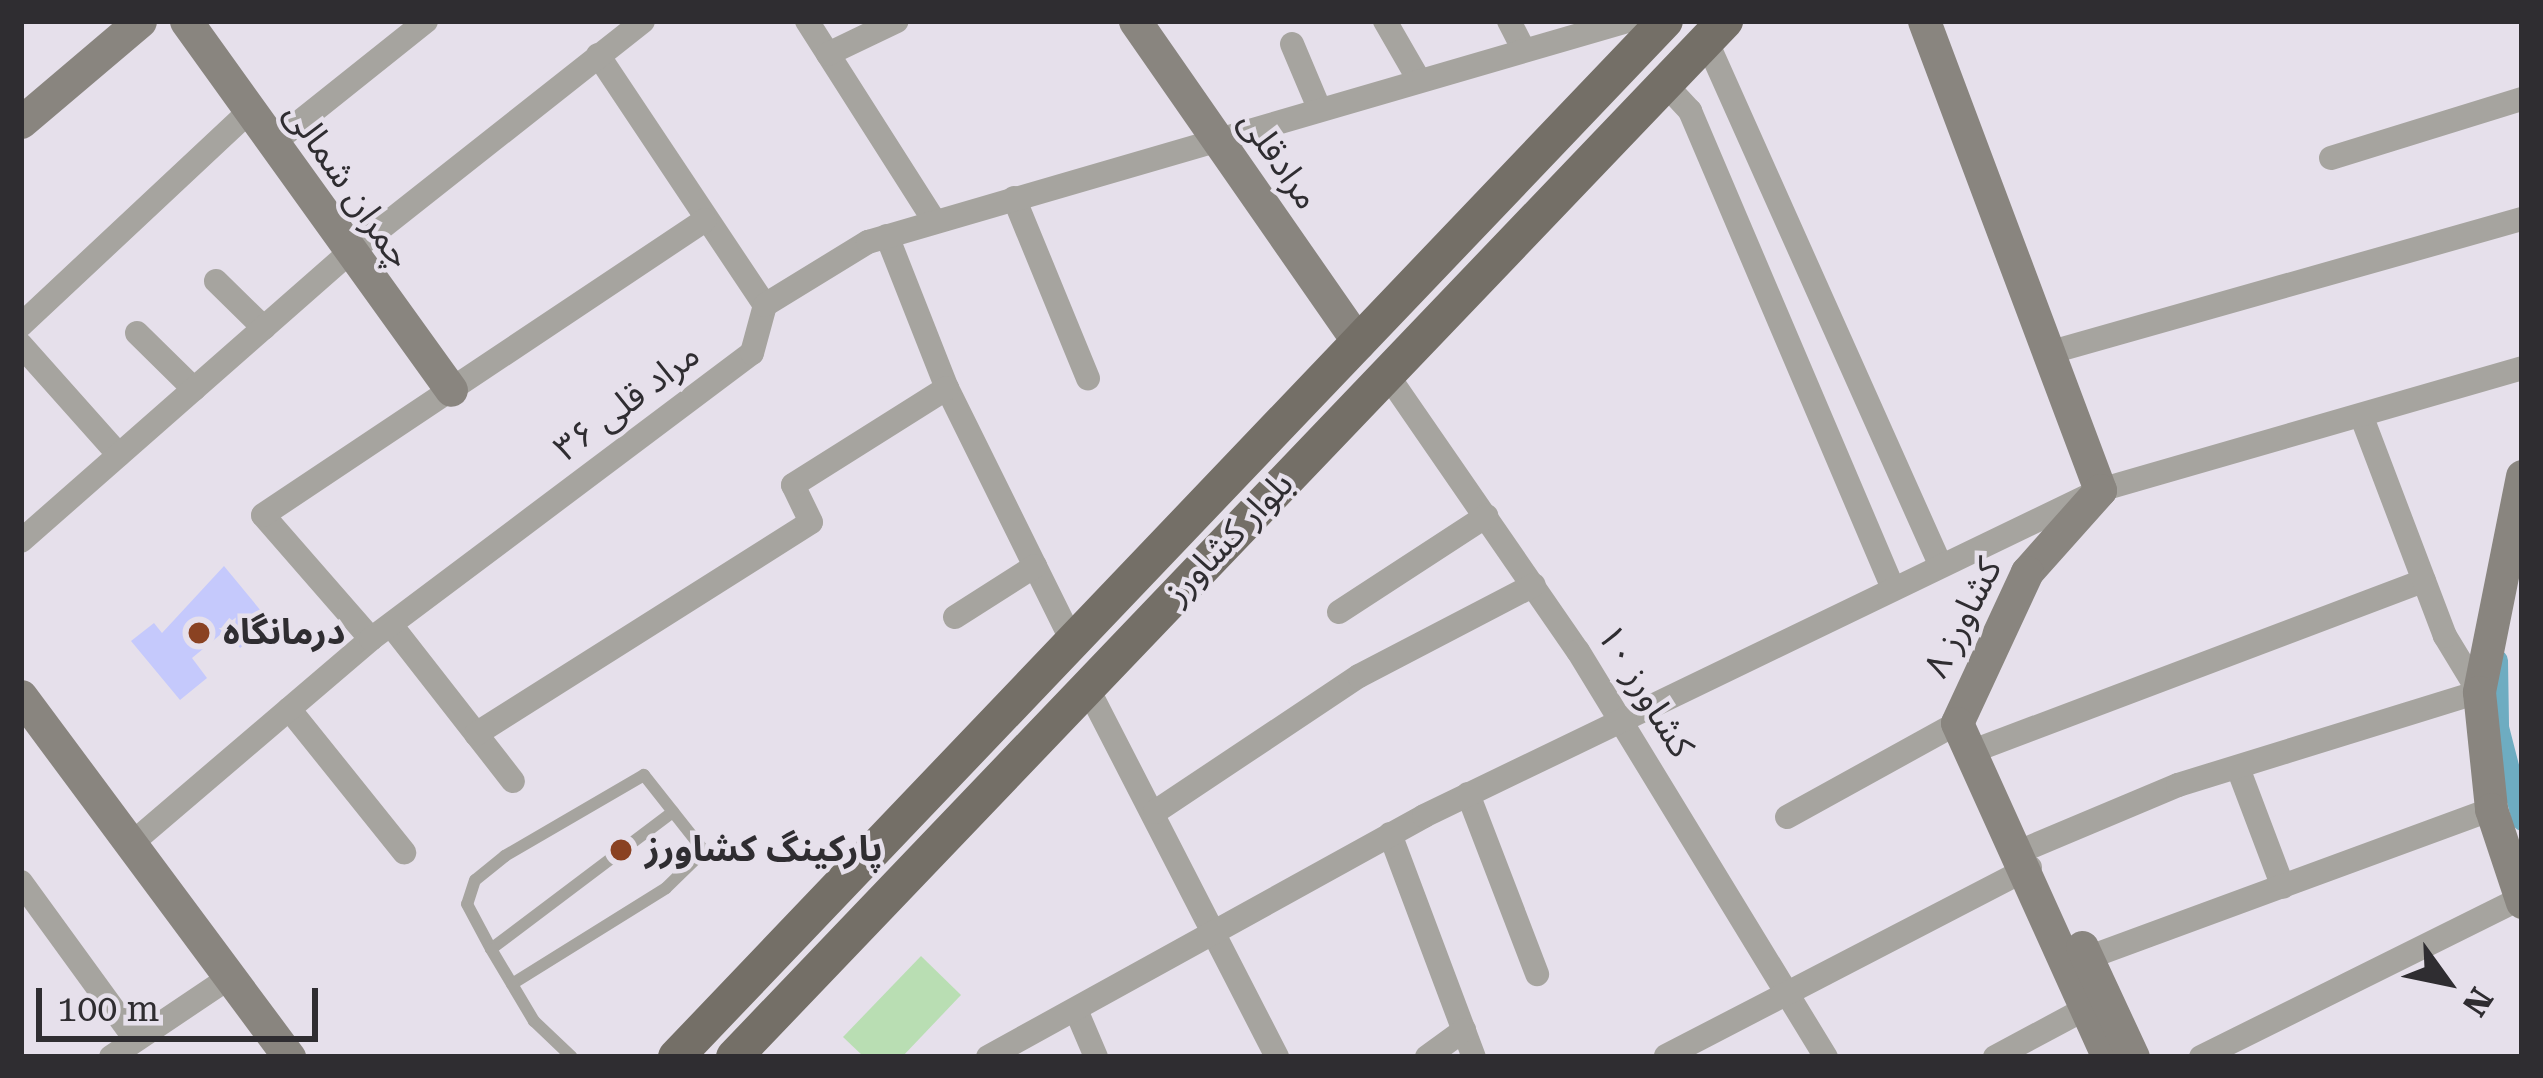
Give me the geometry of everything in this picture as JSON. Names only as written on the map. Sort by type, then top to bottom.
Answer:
[{"type":"main road","name":"بلوار کشاورز","points":[[676,1057],[1665,21]]},
{"type":"main road","name":"بلوار کشاورز","points":[[734,1057],[1716,31]]},
{"type":"main road","points":[[1212,498],[1241,526]]},
{"type":"street","points":[[21,122],[140,21]]},
{"type":"street","name":"چمران شمالی","points":[[186,21],[347,255],[451,390]]},
{"type":"street","points":[[272,144],[426,21]]},
{"type":"street","points":[[21,541],[347,255],[643,21]]},
{"type":"street","points":[[807,21],[935,222]]},
{"type":"street","points":[[828,54],[897,21]]},
{"type":"street","name":"مرادقلی","points":[[1135,21],[1359,343]]},
{"type":"street","points":[[1385,21],[1419,80]]},
{"type":"street","points":[[1509,21],[1524,50]]},
{"type":"street","points":[[598,55],[765,305],[886,236],[1627,21]]},
{"type":"street","points":[[1924,21],[2099,490]]},
{"type":"street","points":[[1716,31],[1728,100],[1940,564]]},
{"type":"street","points":[[1292,44],[1318,109]]},
{"type":"street","points":[[1665,84],[1695,122],[1892,586]]},
{"type":"street","points":[[2331,158],[2522,99]]},
{"type":"street","points":[[1695,122],[1728,100]]},
{"type":"street","points":[[21,325],[249,112]]},
{"type":"street","points":[[1014,198],[1088,378]]},
{"type":"street","points":[[2048,353],[2522,219]]},
{"type":"street","points":[[513,781],[381,632],[263,515],[705,220]]},
{"type":"street","points":[[886,236],[947,388],[1073,643]]},
{"type":"street","points":[[216,281],[264,328]]},
{"type":"street","name":"مراد قلی ۳۶","points":[[131,844],[381,632],[752,353],[765,305]]},
{"type":"street","points":[[1785,334],[1826,315]]},
{"type":"street","points":[[137,333],[194,389]]},
{"type":"street","points":[[21,345],[119,455]]},
{"type":"street","points":[[988,1057],[1468,794],[2099,490],[2522,368]]},
{"type":"street","name":"کشاورز ۱۰","points":[[1386,373],[1622,719],[1793,990],[1826,1057]]},
{"type":"street","points":[[476,734],[811,522],[793,485],[947,388]]},
{"type":"street","points":[[2362,417],[2424,581],[2479,692]]},
{"type":"street","points":[[2201,1057],[2521,900],[2491,809],[2479,692],[2522,476]]},
{"type":"street","name":"کشاورز ۸","points":[[1965,737],[2026,572],[2099,490]]},
{"type":"street","points":[[1339,612],[1486,516]]},
{"type":"street","points":[[955,616],[1035,566]]},
{"type":"street","points":[[1787,817],[1965,737],[2424,581]]},
{"type":"street","points":[[1155,812],[1359,676],[1534,585]]},
{"type":"street","points":[[1087,687],[1220,933],[1277,1057]]},
{"type":"street","points":[[1666,1056],[2026,859],[2238,768],[2479,692]]},
{"type":"street","points":[[21,696],[289,1057]]},
{"type":"street","points":[[290,710],[404,852]]},
{"type":"street","points":[[1965,737],[2077,962],[2133,1057]]},
{"type":"street","points":[[2238,768],[2284,887]]},
{"type":"street","points":[[1468,794],[1537,974]]},
{"type":"street","points":[[2077,962],[2491,809]]},
{"type":"street","points":[[1390,834],[1474,1057]]},
{"type":"street","points":[[21,882],[136,1040]]},
{"type":"street","points":[[2077,962],[2085,1009],[2108,1057]]},
{"type":"street","points":[[111,1057],[230,977]]},
{"type":"street","points":[[1996,1057],[2085,1009]]},
{"type":"street","points":[[1076,1010],[1096,1057]]},
{"type":"street","points":[[1427,1057],[1464,1030]]},
{"type":"lane","points":[[512,984],[665,889],[704,851],[644,775],[505,856],[475,880],[467,904],[512,984],[572,1057]]},
{"type":"lane","points":[[491,949],[673,812]]},
{"type":"green space","points":[[921,956],[961,995],[902,1057],[864,1057],[843,1037]]},
{"type":"building","name":"درمانگاه","points":[[224,566],[271,623],[240,648],[226,630],[192,658],[207,678],[180,700],[131,641],[154,623],[162,633]]},
{"type":"waterway","points":[[2497,660],[2498,727],[2522,820]]},
{"type":"place","name":"درمانگاه","points":[[199,633]]},
{"type":"place","name":"پارکینگ کشاورز","points":[[621,850]]}]
